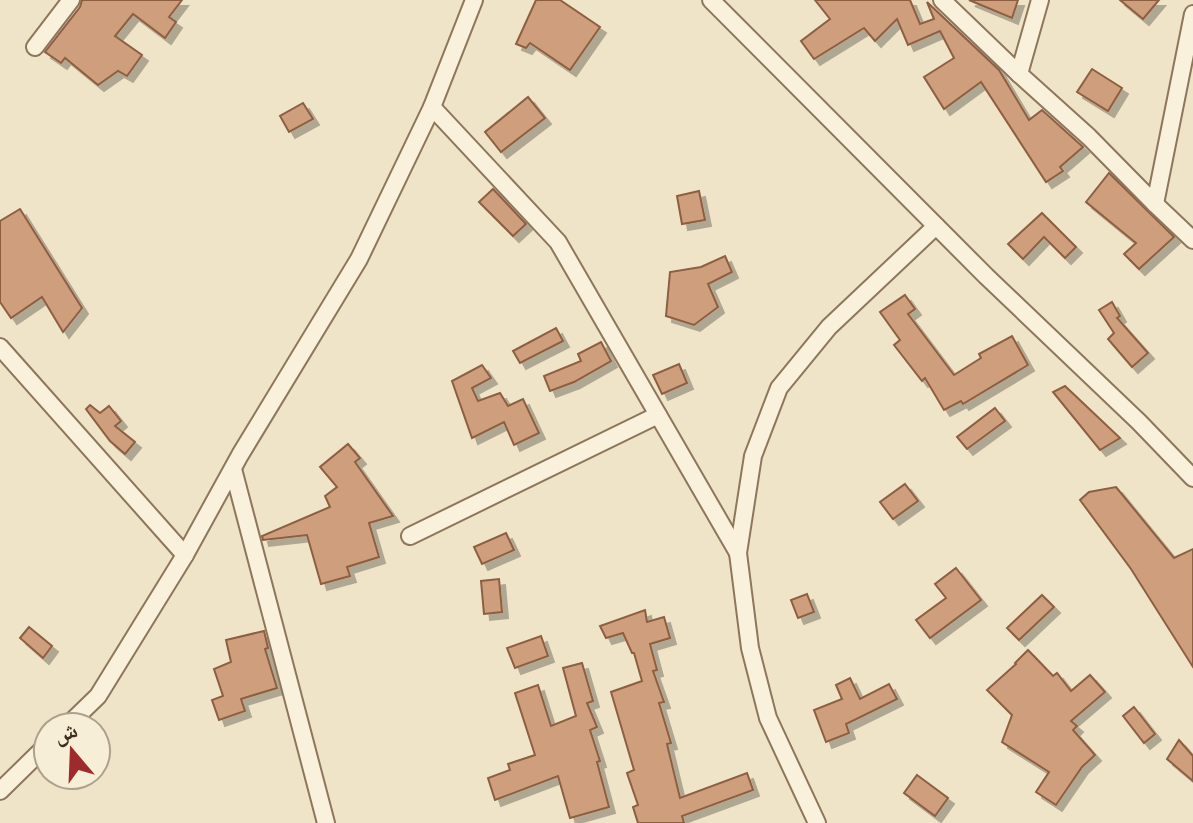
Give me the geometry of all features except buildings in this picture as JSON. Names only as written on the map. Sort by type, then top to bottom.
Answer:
[{"type":"street","points":[[35,47],[71,0]]},
{"type":"street","points":[[83,711],[98,696],[185,555],[359,259],[432,107],[474,0]]},
{"type":"street","points":[[711,0],[1193,478]]},
{"type":"street","points":[[942,0],[1089,137],[1193,240]]},
{"type":"street","points":[[1019,74],[1040,0]]},
{"type":"street","points":[[1155,204],[1193,14]]},
{"type":"street","points":[[432,107],[558,242],[738,553]]},
{"type":"street","points":[[817,823],[768,718],[750,648],[738,553],[753,456],[779,388],[829,327],[936,226]]},
{"type":"street","points":[[0,347],[185,555]]},
{"type":"street","points":[[410,536],[658,415]]},
{"type":"street","points":[[233,469],[326,823]]},
{"type":"street","points":[[0,791],[32,760]]}]
